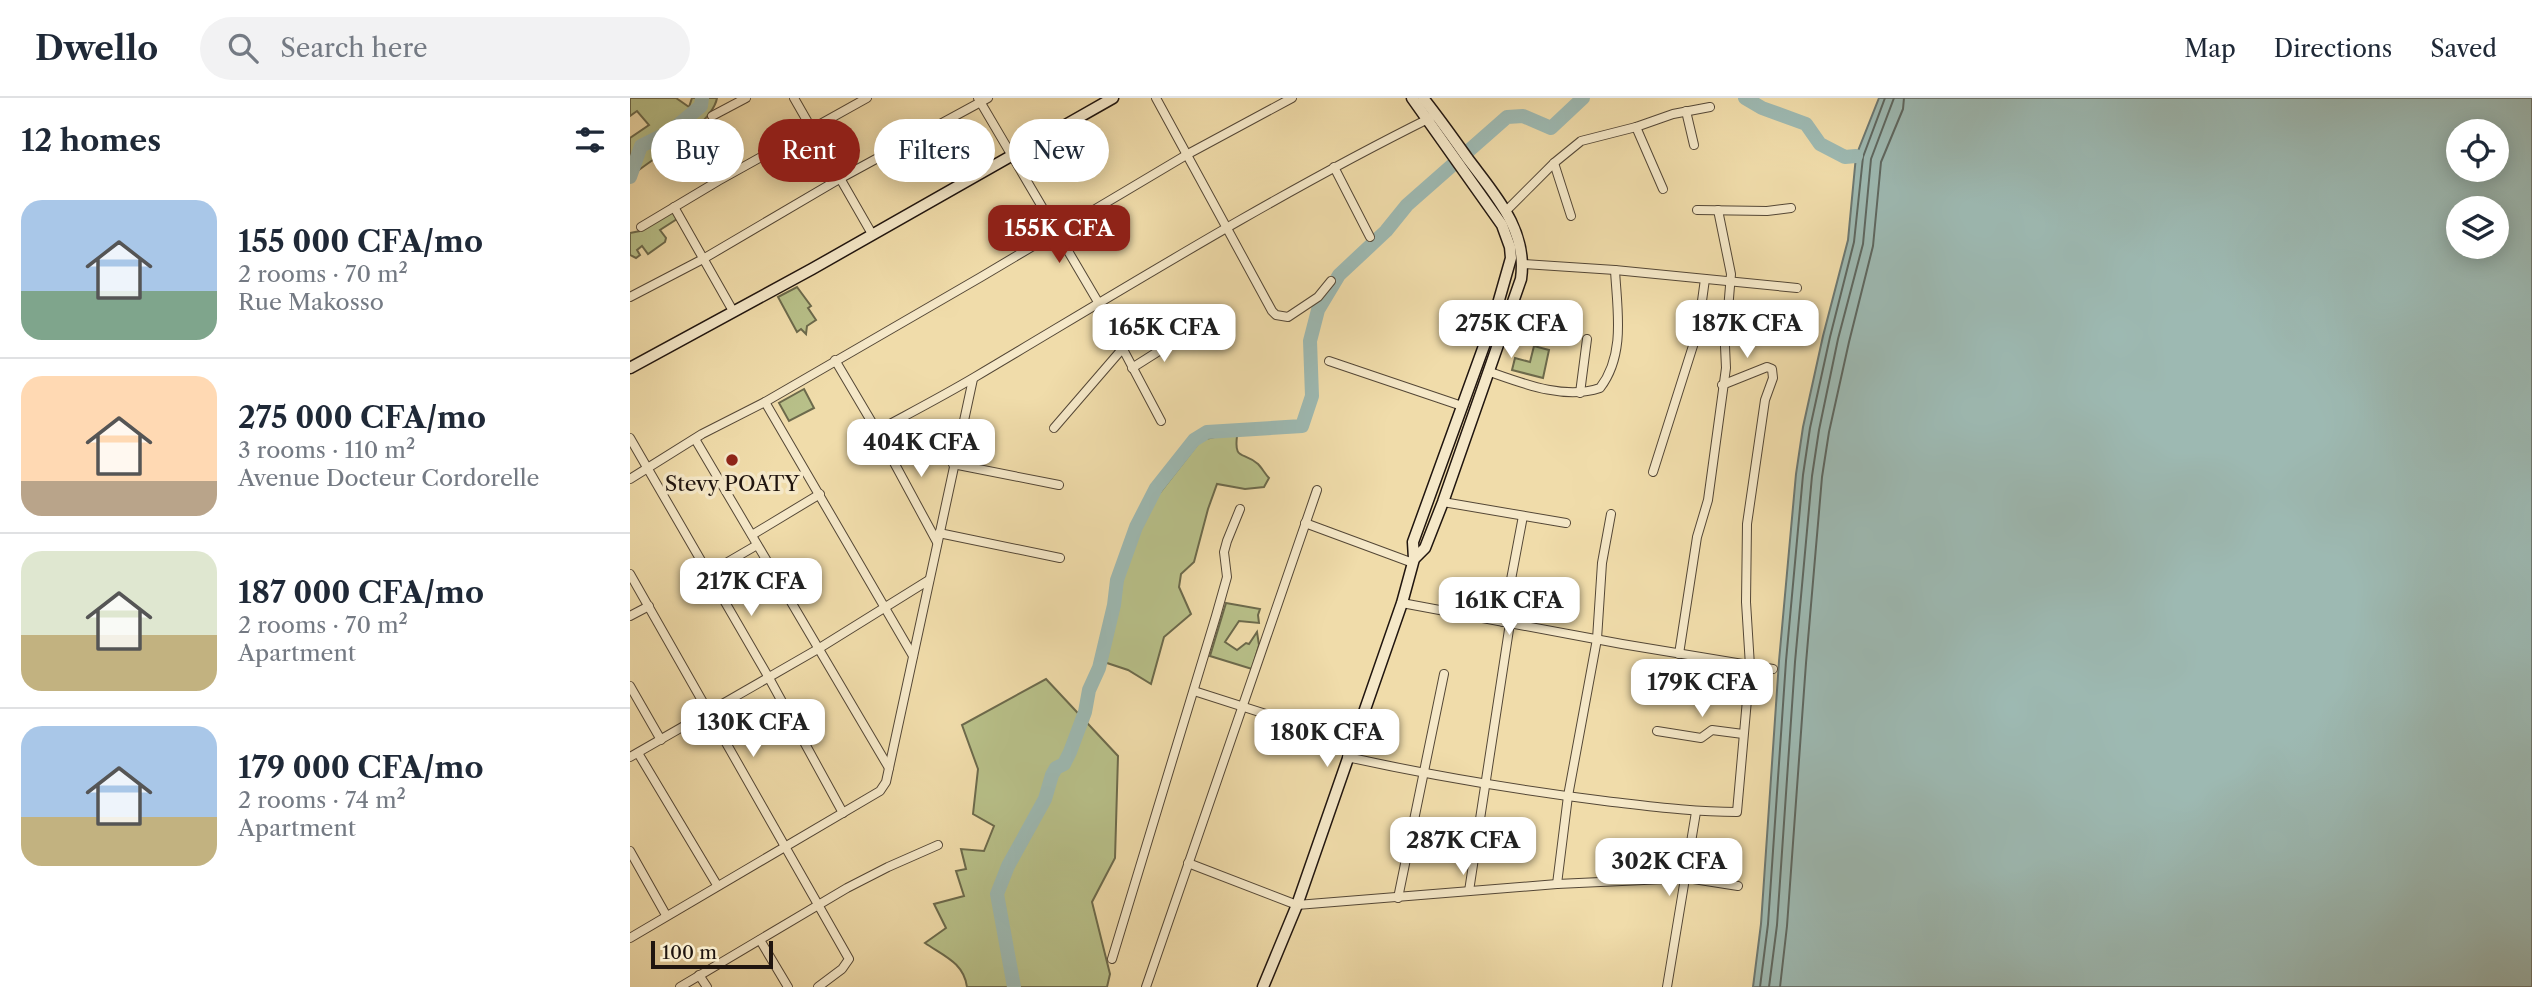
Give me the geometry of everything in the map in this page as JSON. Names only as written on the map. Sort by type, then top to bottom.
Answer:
[{"type":"street","points":[[712,116],[746,98]]},
{"type":"street","points":[[794,98],[806,119]]},
{"type":"street","points":[[832,119],[867,98]]},
{"type":"street","points":[[1075,119],[1112,98]]},
{"type":"street","points":[[1156,98],[1267,304],[1276,315],[1288,317],[1318,297],[1331,281]]},
{"type":"street","points":[[630,479],[695,439],[1057,233],[1188,154],[1292,98]]},
{"type":"street","points":[[1412,98],[1432,117],[1467,165],[1506,211],[1517,235],[1523,264],[1513,306],[1443,502],[1425,548],[1414,561]]},
{"type":"street","points":[[1423,98],[1432,117]]},
{"type":"street","points":[[860,167],[982,99],[1009,154]]},
{"type":"street","points":[[1506,211],[1554,163],[1581,141],[1686,111],[1710,107]]},
{"type":"street","points":[[1686,111],[1694,145]]},
{"type":"street","points":[[877,431],[973,379],[1227,226],[1432,117]]},
{"type":"street","points":[[1636,127],[1663,189]]},
{"type":"street","points":[[630,368],[1009,157]]},
{"type":"street","points":[[641,228],[758,160]]},
{"type":"street","points":[[1554,163],[1571,216]]},
{"type":"street","points":[[1263,987],[1297,905],[1402,603],[1414,561],[1413,542],[1500,300],[1511,258],[1502,225],[1467,165]]},
{"type":"street","points":[[1334,167],[1370,237]]},
{"type":"street","points":[[630,298],[703,259],[834,182]]},
{"type":"street","points":[[843,182],[872,234]]},
{"type":"street","points":[[1026,182],[1098,302],[1161,421]]},
{"type":"street","points":[[674,207],[733,311]]},
{"type":"street","points":[[1697,210],[1767,211],[1791,208]]},
{"type":"street","points":[[1679,654],[1697,537],[1708,500],[1726,368],[1730,281],[1718,210]]},
{"type":"street","points":[[1523,264],[1797,288]]},
{"type":"street","points":[[1490,372],[1521,383],[1580,393],[1600,388],[1607,379],[1616,354],[1618,320],[1615,270]]},
{"type":"street","points":[[1653,472],[1698,330],[1705,279]]},
{"type":"street","points":[[1132,368],[1181,337]]},
{"type":"street","points":[[1580,393],[1587,339]]},
{"type":"street","points":[[1054,428],[1123,348]]},
{"type":"street","points":[[835,360],[938,538]]},
{"type":"street","points":[[1329,361],[1462,406]]},
{"type":"street","points":[[1347,758],[1424,774],[1568,796],[1696,812],[1737,812],[1750,666],[1746,602],[1747,524],[1772,369],[1767,367],[1722,385]]},
{"type":"street","points":[[630,937],[880,791],[886,782],[973,379]]},
{"type":"street","points":[[765,401],[913,656]]},
{"type":"street","points":[[630,438],[769,678],[843,813]]},
{"type":"street","points":[[695,439],[889,768]]},
{"type":"street","points":[[953,464],[1059,485]]},
{"type":"street","points":[[1146,987],[1317,489]]},
{"type":"street","points":[[752,535],[820,494]]},
{"type":"street","points":[[1443,502],[1566,523]]},
{"type":"street","points":[[1112,959],[1227,577],[1224,552],[1240,509]]},
{"type":"street","points":[[1557,884],[1568,796],[1597,639],[1602,563],[1611,514]]},
{"type":"street","points":[[1469,891],[1523,516]]},
{"type":"street","points":[[1305,523],[1414,561]]},
{"type":"street","points":[[938,538],[1060,558]]},
{"type":"street","points":[[709,573],[757,545]]},
{"type":"street","points":[[630,574],[849,960],[842,970],[818,987]]},
{"type":"street","points":[[717,885],[634,755],[818,649],[929,579]]},
{"type":"street","points":[[1402,603],[1773,669]]},
{"type":"street","points":[[630,616],[649,606]]},
{"type":"street","points":[[1398,898],[1444,674]]},
{"type":"street","points":[[630,687],[661,740]]},
{"type":"street","points":[[1194,691],[1353,742]]},
{"type":"street","points":[[1657,731],[1701,738],[1712,730],[1743,734]]},
{"type":"street","points":[[1667,987],[1696,812]]},
{"type":"street","points":[[680,987],[888,867],[938,845]]},
{"type":"street","points":[[630,851],[666,915]]},
{"type":"street","points":[[1188,863],[1297,905],[1557,884],[1687,878],[1738,886]]},
{"type":"street","points":[[760,940],[788,987]]},
{"type":"street","points":[[699,975],[707,987]]},
{"type":"green space","points":[[630,98],[676,98],[689,107],[692,98],[717,98],[705,119],[651,119],[651,161],[630,177],[630,138],[649,125],[637,111],[630,116]]},
{"type":"green space","points":[[672,211],[677,219],[660,230],[666,238],[665,242],[648,254],[642,246],[637,250],[640,255],[636,258],[630,255],[630,233],[640,231]]},
{"type":"green space","points":[[797,287],[811,306],[808,308],[816,320],[807,326],[806,334],[801,329],[797,332],[778,297]]},
{"type":"green space","points":[[1534,346],[1549,350],[1543,378],[1512,370],[1515,358],[1530,362]]},
{"type":"green space","points":[[804,389],[814,408],[789,421],[779,403]]},
{"type":"green space","points":[[1228,434],[1237,436],[1238,452],[1258,464],[1269,478],[1264,487],[1245,489],[1217,484],[1194,562],[1181,574],[1179,587],[1191,614],[1164,637],[1151,684],[1128,670],[1104,662],[1127,560],[1152,503],[1201,440]]},
{"type":"green space","points":[[1226,603],[1260,609],[1259,623],[1239,621],[1225,642],[1237,650],[1246,643],[1249,644],[1257,632],[1259,645],[1252,669],[1210,656]]},
{"type":"green space","points":[[1046,679],[1118,756],[1115,858],[1092,902],[1110,974],[1107,987],[967,987],[957,966],[925,943],[946,928],[934,904],[964,896],[956,871],[966,869],[961,849],[984,851],[994,826],[973,814],[978,769],[962,725]]},
{"type":"water","points":[[1879,98],[2532,98],[2532,987],[1753,987],[1761,924],[1779,661],[1796,474],[1803,427],[1823,336],[1848,240],[1856,156]]},
{"type":"waterway","points":[[630,177],[641,146],[671,131],[701,106],[702,98]]},
{"type":"waterway","points":[[1014,987],[997,894],[1008,866],[1045,799],[1052,775],[1056,768],[1064,764],[1070,752],[1085,712],[1089,690],[1099,668],[1117,580],[1136,527],[1156,488],[1194,440],[1207,432],[1302,426],[1312,396],[1310,341],[1318,310],[1339,275],[1386,231],[1407,205],[1507,117],[1523,116],[1551,128],[1583,98]]},
{"type":"waterway","points":[[1745,98],[1762,108],[1806,124],[1820,144],[1845,157],[1856,156]]},
{"type":"place","name":"Stevy POATY","points":[[732,460]]}]
